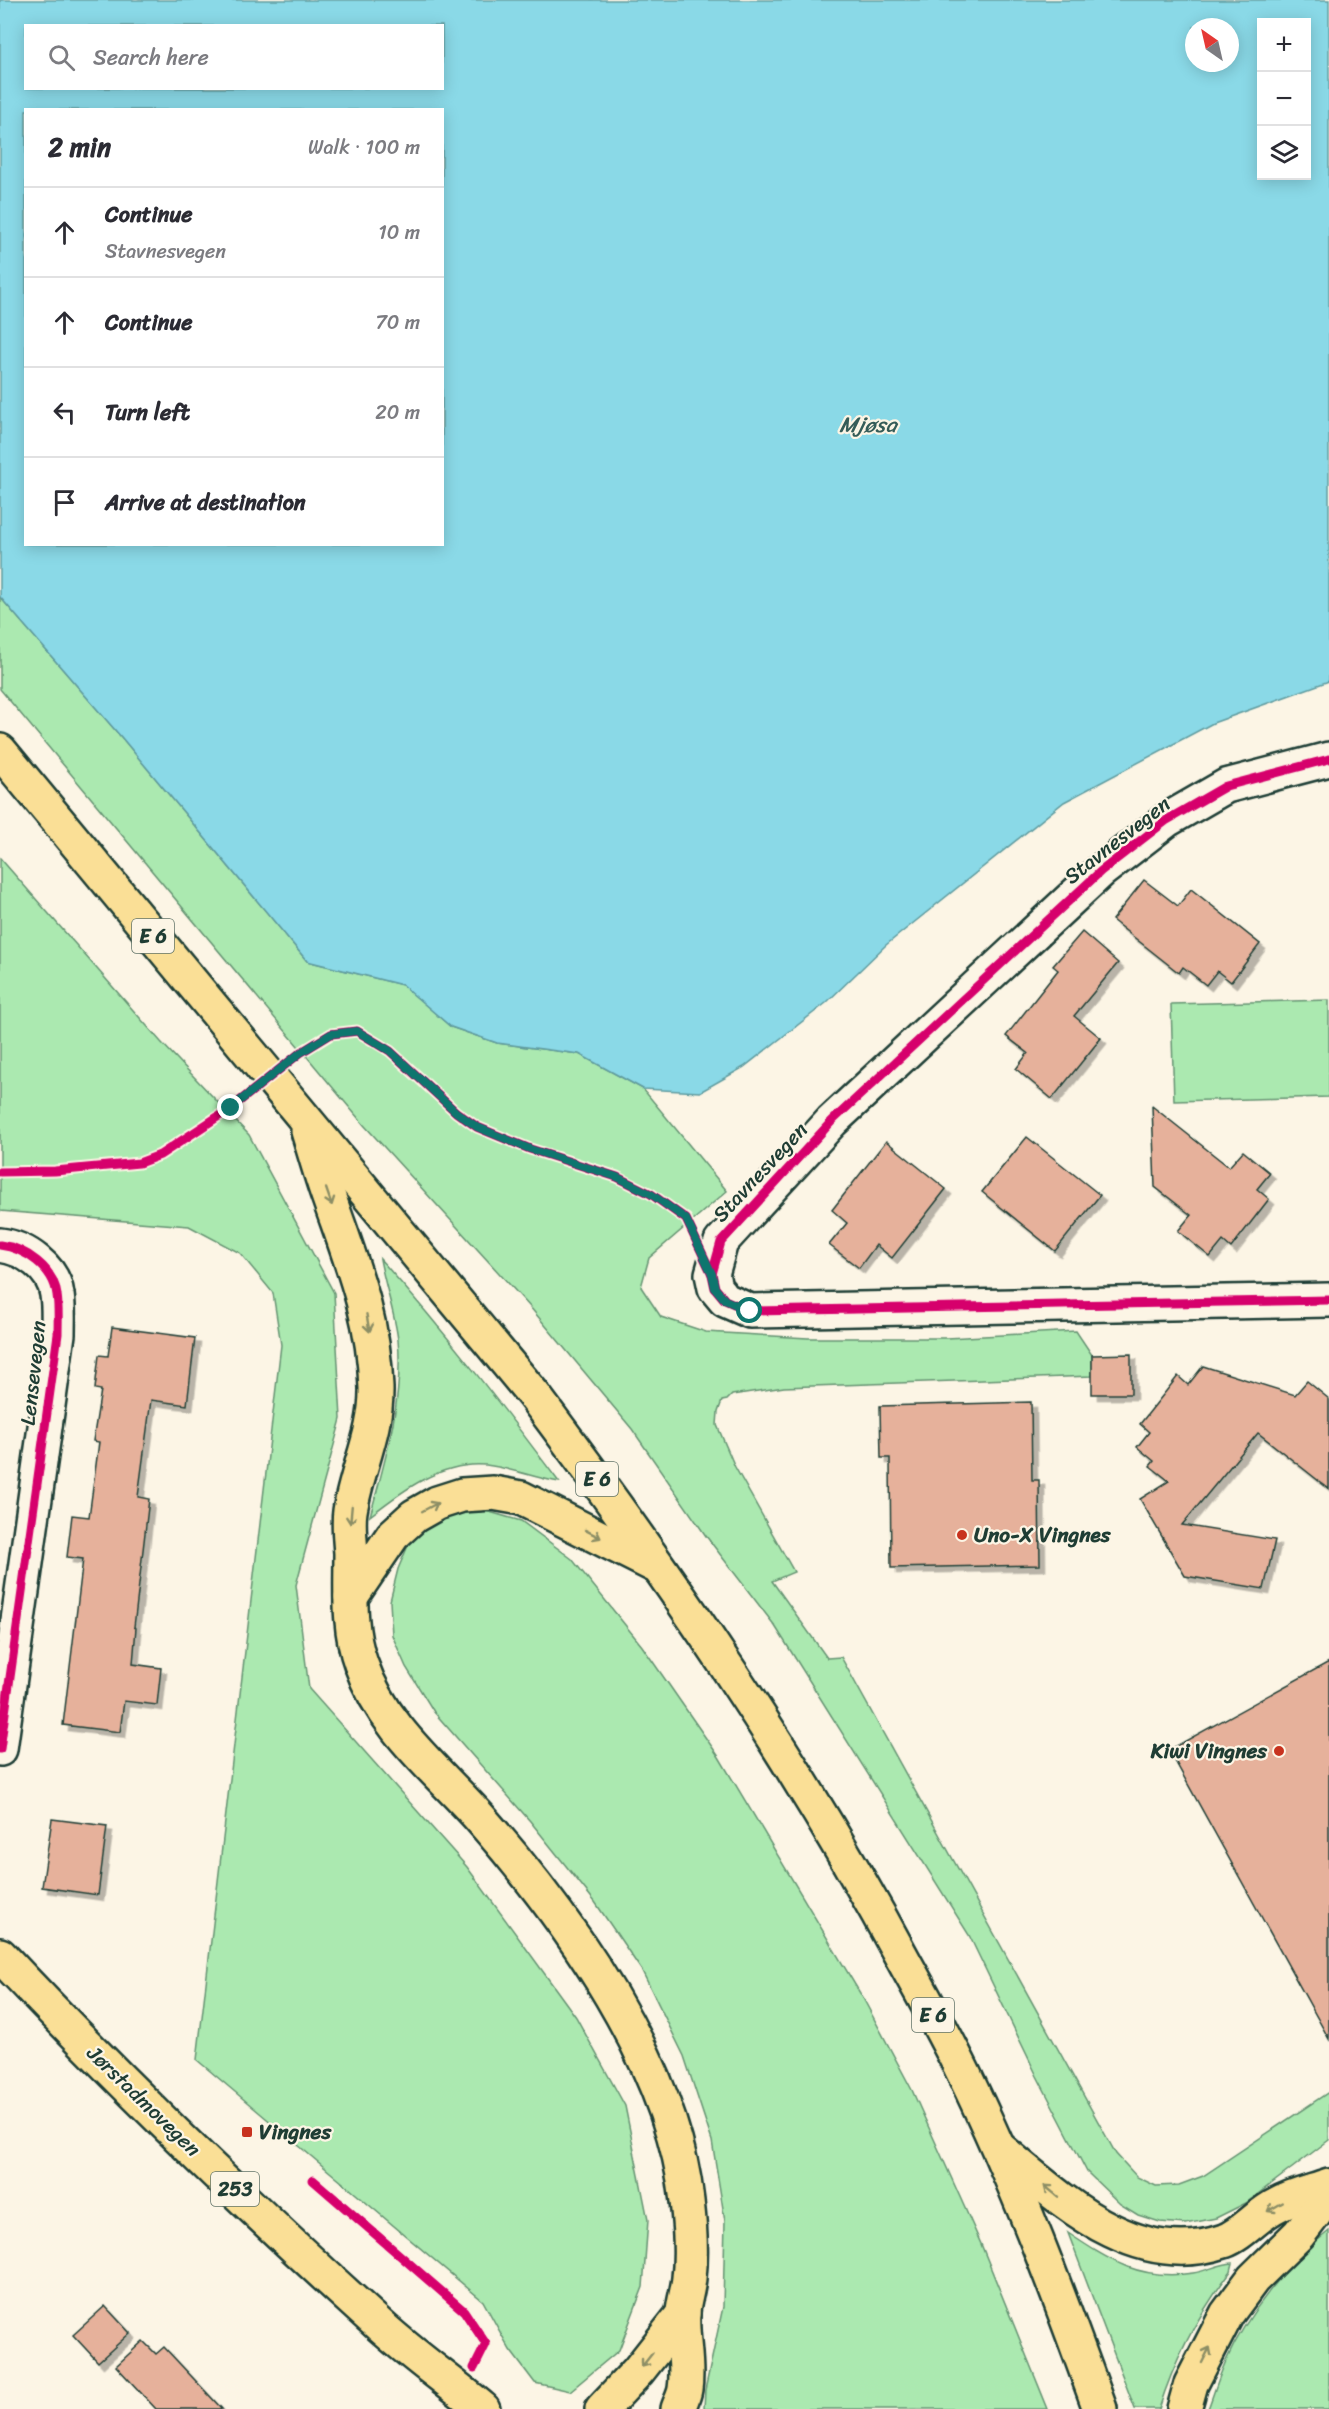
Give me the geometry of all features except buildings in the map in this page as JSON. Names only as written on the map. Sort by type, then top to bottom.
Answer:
[{"type":"main road","name":"E 6","points":[[0,751],[533,1394],[600,1483],[658,1566],[804,1786],[864,1886],[962,2070],[998,2147],[1051,2275],[1100,2409]]},
{"type":"main road","points":[[305,1121],[328,1196],[355,1266],[373,1351],[376,1392],[370,1437],[350,1513],[351,1618],[360,1662],[381,1706],[415,1751],[480,1818],[541,1894],[599,1977],[641,2051],[670,2124],[680,2156],[687,2198],[690,2234],[689,2277],[683,2314],[685,2389],[678,2409]]},
{"type":"main road","points":[[351,1597],[393,1535],[414,1516],[437,1503],[462,1495],[493,1493],[521,1498],[658,1566]]},
{"type":"main road","name":"Jørstadmovegen","points":[[0,1955],[170,2128],[358,2306],[483,2409]]},
{"type":"main road","points":[[998,2147],[1061,2199],[1099,2225],[1131,2240],[1162,2247],[1192,2248],[1226,2240],[1277,2204],[1329,2186]]},
{"type":"main road","points":[[1184,2409],[1191,2384],[1227,2314],[1253,2278],[1299,2234],[1329,2195]]},
{"type":"main road","points":[[602,2409],[638,2371],[683,2314]]},
{"type":"street","name":"Stavnesvegen","points":[[1329,759],[1226,786],[1167,820],[1101,871],[832,1121],[721,1242],[712,1274],[715,1288],[725,1300],[750,1311],[1329,1300]]},
{"type":"street","name":"Lensevegen","points":[[0,1245],[33,1257],[48,1273],[57,1293],[58,1334],[0,1749]]},
{"type":"green space","points":[[0,597],[122,738],[307,961],[403,985],[451,1027],[497,1043],[579,1054],[643,1089],[727,1191],[649,1258],[641,1287],[661,1317],[706,1332],[808,1338],[947,1338],[1076,1331],[1092,1355],[1092,1376],[784,1387],[732,1395],[722,1401],[717,1425],[735,1467],[794,1572],[772,1581],[827,1658],[841,1657],[1116,2154],[1137,2177],[1156,2186],[1179,2185],[1203,2176],[1329,2092],[1329,2140],[1246,2203],[1216,2218],[1186,2224],[1160,2222],[1138,2215],[1120,2204],[1087,2172],[1037,2076],[969,1935],[775,1626],[706,1536],[632,1429],[530,1307],[364,1125],[0,689]]},
{"type":"green space","points":[[0,858],[161,1042],[249,1135],[334,1293],[341,1419],[296,1585],[309,1689],[467,1867],[576,2017],[625,2106],[648,2220],[643,2287],[619,2350],[570,2391],[535,2383],[510,2350],[483,2301],[197,2060],[281,1345],[273,1293],[240,1253],[189,1226],[0,1211]]},
{"type":"green space","points":[[1329,1000],[1329,1097],[1174,1101],[1171,1004]]},
{"type":"green space","points":[[380,1259],[450,1341],[559,1482],[504,1468],[470,1465],[424,1479],[396,1496],[370,1516],[392,1429],[399,1362],[397,1330]]},
{"type":"green space","points":[[486,1511],[521,1521],[572,1559],[642,1646],[719,1757],[863,1998],[912,2090],[981,2244],[1048,2409],[704,2409],[705,2390],[723,2307],[725,2221],[712,2141],[684,2056],[642,1971],[595,1902],[530,1821],[434,1712],[406,1667],[392,1635],[390,1601],[398,1569],[410,1541],[433,1522],[459,1512]]},
{"type":"green space","points":[[1329,2231],[1329,2409],[1208,2409],[1226,2361],[1257,2308],[1284,2273]]},
{"type":"green space","points":[[1068,2233],[1126,2267],[1157,2274],[1174,2275],[1198,2272],[1233,2263],[1231,2271],[1208,2303],[1189,2337],[1172,2372],[1159,2409],[1135,2409]]},
{"type":"water","name":"Mjøsa","points":[[0,0],[1329,0],[1329,681],[1213,723],[1064,802],[886,945],[826,1003],[744,1067],[700,1092],[643,1089],[579,1054],[497,1043],[451,1027],[402,985],[307,961],[122,738],[0,597]]},
{"type":"cycle path","points":[[1329,759],[1226,786],[1167,820],[1101,871],[832,1121],[721,1242],[712,1274],[715,1288],[725,1300],[750,1311],[1329,1300]]},
{"type":"cycle path","points":[[0,1172],[55,1171],[139,1163],[160,1155],[231,1108],[300,1053],[331,1034],[357,1031],[390,1051],[456,1112],[477,1127],[530,1149],[617,1177],[651,1194],[686,1219],[712,1274]]},
{"type":"cycle path","points":[[0,1245],[19,1250],[37,1261],[55,1285],[58,1300],[58,1334],[0,1749]]},
{"type":"cycle path","points":[[313,2180],[464,2311],[486,2344],[474,2368]]},
{"type":"place","name":"Uno-X Vingnes","points":[[962,1535]]},
{"type":"place","name":"Kiwi Vingnes","points":[[1279,1751]]},
{"type":"place","name":"Vingnes","points":[[247,2132]]},
{"type":"route","points":[[231,1108],[300,1053],[331,1034],[357,1031],[390,1051],[456,1112],[477,1127],[530,1149],[617,1177],[651,1194],[686,1219],[712,1274],[715,1288],[725,1300],[750,1311]]}]
